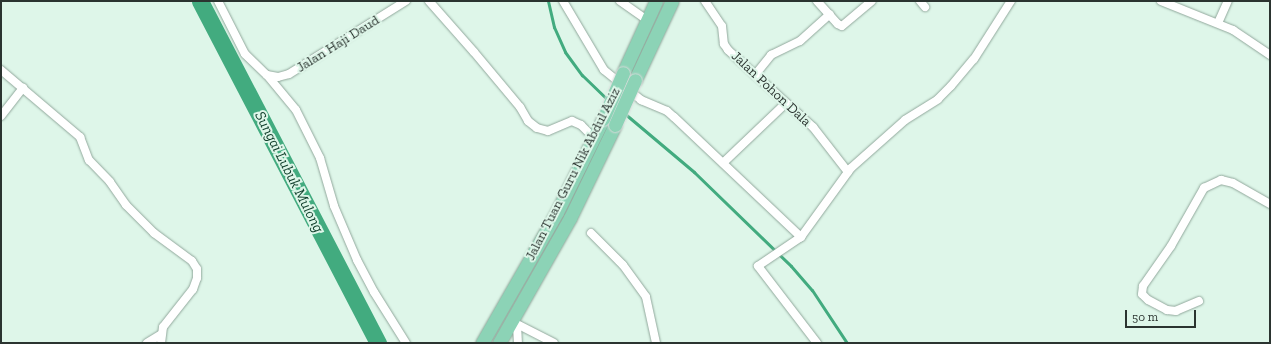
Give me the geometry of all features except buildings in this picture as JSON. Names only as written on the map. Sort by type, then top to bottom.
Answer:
[{"type":"main road","name":"Jalan Tuan Guru Nik Abdul Aziz","points":[[482,343],[557,212],[603,119],[656,1]]},
{"type":"main road","name":"Jalan Tuan Guru Nik Abdul Aziz","points":[[499,343],[514,323],[570,218],[672,1]]},
{"type":"street","points":[[218,1],[245,54],[267,75],[296,110],[307,130],[320,158],[334,206],[357,260],[374,292],[406,343]]},
{"type":"street","name":"Jalan Haji Daud","points":[[267,75],[278,77],[290,74],[406,1]]},
{"type":"street","points":[[429,1],[520,107],[528,121],[538,128],[548,131],[572,121],[581,125],[594,138]]},
{"type":"street","points":[[563,1],[604,70],[640,100],[667,111],[801,238]]},
{"type":"street","points":[[620,1],[647,20]]},
{"type":"street","name":"Jalan Pohon Dala","points":[[704,1],[722,26],[724,44],[825,140],[848,172]]},
{"type":"street","points":[[817,1],[838,24],[845,26],[872,1]]},
{"type":"street","points":[[817,343],[758,266],[801,238],[848,172],[905,120],[938,99],[951,86],[974,59],[1011,1]]},
{"type":"street","points":[[1161,1],[1233,30],[1270,55]]},
{"type":"street","points":[[1218,23],[1228,1]]},
{"type":"street","points":[[755,75],[771,56],[800,41],[830,14]]},
{"type":"street","points":[[1,70],[80,137],[89,160],[110,182],[126,205],[154,233],[192,261],[197,269],[197,278],[193,289],[163,327],[160,339],[147,343]]},
{"type":"street","points":[[1,116],[23,88]]},
{"type":"street","points":[[723,163],[786,103]]},
{"type":"street","points":[[1199,301],[1176,311],[1167,310],[1148,300],[1142,294],[1143,286],[1171,246],[1204,188],[1221,180],[1233,183],[1270,204]]},
{"type":"street","points":[[591,233],[622,265],[646,297],[656,343]]},
{"type":"street","points":[[514,323],[518,343]]},
{"type":"street","points":[[514,323],[554,343]]},
{"type":"waterway","name":"Sungai Lubuk Mulong","points":[[200,1],[378,343]]},
{"type":"waterway","points":[[548,1],[554,27],[565,52],[582,75],[608,100]]},
{"type":"waterway","points":[[624,113],[694,172],[791,266],[812,290],[847,343]]}]
